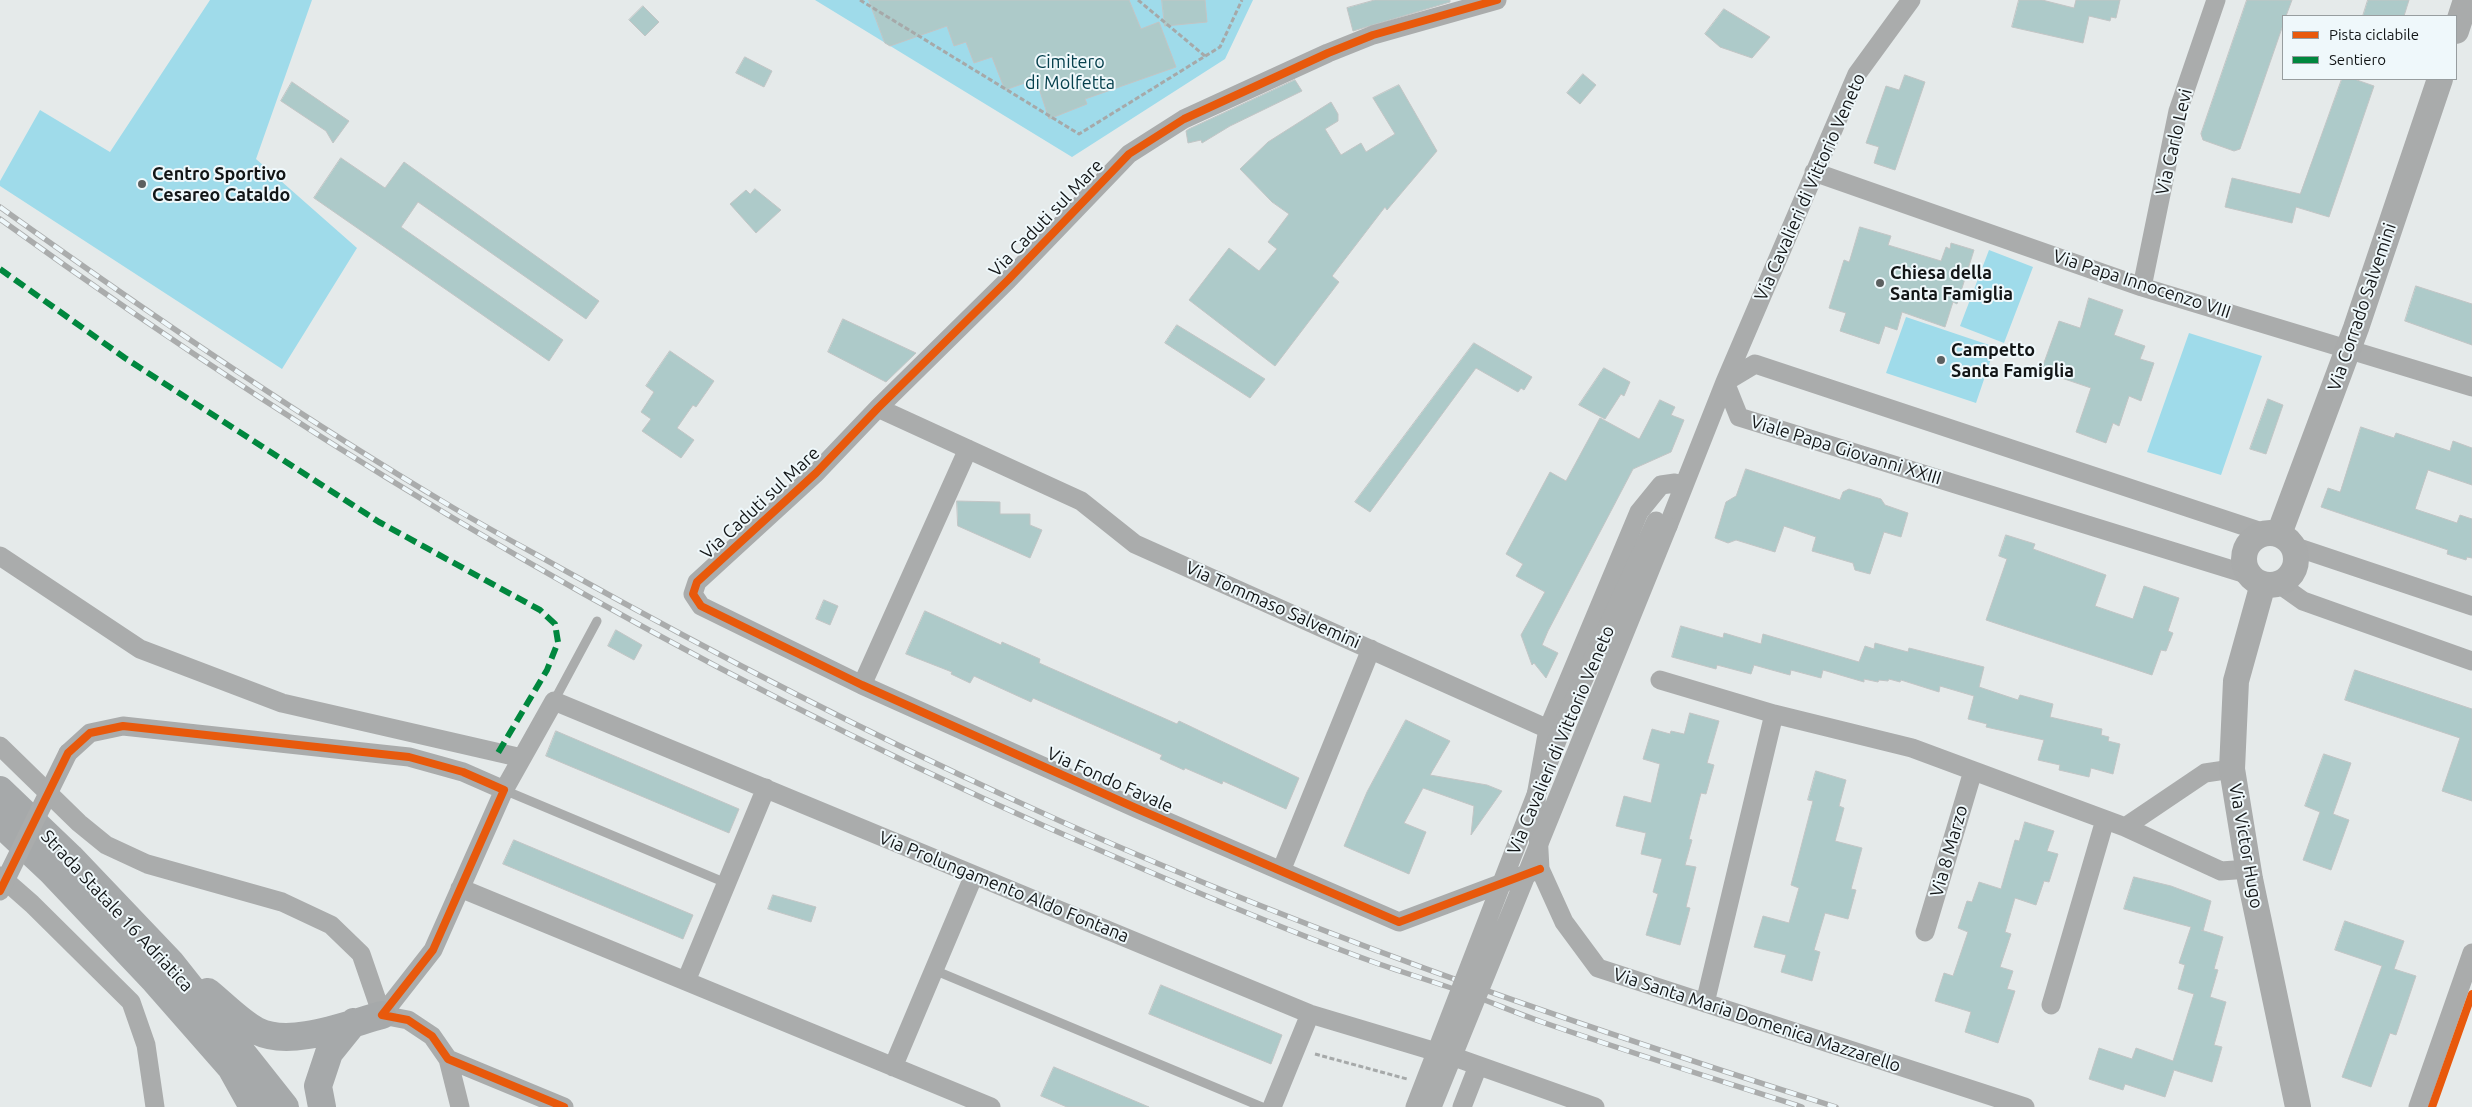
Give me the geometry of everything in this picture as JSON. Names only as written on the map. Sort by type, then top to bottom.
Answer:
[{"type":"highway","name":"Strada Statale 16 Adriatica","points":[[0,790],[70,857],[171,963],[285,1107]]},
{"type":"highway","name":"Strada Statale 16 Adriatica","points":[[0,823],[89,912],[229,1064],[261,1107]]},
{"type":"highway","points":[[171,963],[257,1031],[281,1038],[308,1035],[382,1015]]},
{"type":"highway","points":[[322,1107],[318,1086],[329,1053],[354,1022]]},
{"type":"highway","points":[[229,1064],[253,1107]]},
{"type":"main road","points":[[2457,28],[2466,0]]},
{"type":"main road","name":"Via Corrado Salvemini","points":[[2279,537],[2349,348],[2440,80]]},
{"type":"main road","points":[[2256,536],[2279,537],[2296,553],[2294,568],[2285,580],[2264,581],[2244,567],[2245,549],[2256,536]]},
{"type":"main road","name":"Via Victor Hugo","points":[[2264,581],[2236,681],[2232,769],[2249,869],[2298,1107]]},
{"type":"street","name":"Via Caduti sul Mare","points":[[698,582],[816,473],[878,408],[1008,280],[1129,154],[1184,120],[1328,53],[1373,35],[1496,0]]},
{"type":"street","name":"Via Cavalieri di Vittorio Veneto","points":[[1432,1107],[1662,524],[1725,382],[1814,172],[1858,74],[1911,0]]},
{"type":"street","name":"Via Carlo Levi","points":[[2142,286],[2178,111],[2216,0]]},
{"type":"street","name":"Via Papa Innocenzo VIII","points":[[1814,172],[2142,286],[2349,348],[2472,388]]},
{"type":"street","points":[[1725,382],[1755,364],[2279,537],[2472,606]]},
{"type":"street","name":"Via Cavalieri di Vittorio Veneto","points":[[1415,1107],[1565,720],[1662,524],[1675,483],[1725,382]]},
{"type":"street","name":"Viale Papa Giovanni XXIII","points":[[1725,382],[1739,417],[2264,581],[2303,601],[2472,660]]},
{"type":"street","name":"Via Tommaso Salvemini","points":[[878,408],[1081,501],[1135,544],[1548,729]]},
{"type":"street","points":[[862,685],[968,450]]},
{"type":"street","points":[[1540,869],[1536,796],[1548,729],[1639,512],[1661,485],[1675,483]]},
{"type":"street","points":[[0,556],[140,650],[282,703],[522,758]]},
{"type":"street","name":"Via Fondo Favale","points":[[698,582],[693,594],[702,606],[862,685],[1399,922],[1540,869]]},
{"type":"street","points":[[1282,871],[1372,650]]},
{"type":"street","points":[[1660,680],[1774,714],[1912,748],[2126,827],[2221,871],[2249,869]]},
{"type":"street","points":[[382,1015],[433,950],[504,790],[554,701]]},
{"type":"street","name":"Via Prolungamento Aldo Fontana","points":[[554,701],[1310,1014],[1460,1059],[1553,1101],[1595,1107]]},
{"type":"street","points":[[1704,1003],[1774,714]]},
{"type":"street","points":[[0,891],[68,753],[90,732],[123,726],[409,757],[463,772],[504,790]]},
{"type":"street","points":[[0,746],[79,823],[106,845],[147,864],[282,902],[331,925],[361,954],[382,1015]]},
{"type":"street","points":[[2126,827],[2204,773],[2232,769]]},
{"type":"street","name":"Via 8 Marzo","points":[[1925,932],[1972,771]]},
{"type":"street","points":[[686,981],[766,788]]},
{"type":"street","points":[[2051,1005],[2105,820]]},
{"type":"street","name":"Via Santa Maria Domenica Mazzarello","points":[[1540,869],[1564,922],[1598,968],[2025,1107]]},
{"type":"street","points":[[894,1067],[974,875]]},
{"type":"street","points":[[0,876],[32,904],[131,1002],[146,1045],[155,1107]]},
{"type":"street","points":[[460,888],[991,1107]]},
{"type":"street","points":[[2418,1107],[2472,953]]},
{"type":"street","points":[[1272,1107],[1310,1014]]},
{"type":"street","points":[[382,1015],[408,1020],[432,1036],[448,1060],[460,1107]]},
{"type":"street","points":[[448,1060],[564,1107]]},
{"type":"street","points":[[1462,1107],[1478,1066]]},
{"type":"lane","points":[[554,701],[597,621]]},
{"type":"lane","points":[[504,790],[726,883]]},
{"type":"lane","points":[[934,970],[1262,1107]]},
{"type":"path","points":[[860,0],[1079,134],[1220,47],[1242,0]]},
{"type":"path","points":[[1138,0],[1206,56]]},
{"type":"path","points":[[1312,1062],[1316,1053],[1414,1081]]},
{"type":"green space","name":"Centro Sportivo Cesareo Cataldo","points":[[210,0],[312,0],[256,159],[357,248],[282,369],[0,186],[0,181],[40,110],[110,152]]},
{"type":"green space","name":"Cimitero di Molfetta","points":[[815,0],[1253,0],[1225,59],[1072,157]]},
{"type":"green space","name":"Campetto Santa Famiglia","points":[[1989,250],[2033,267],[2004,343],[1960,326]]},
{"type":"green space","name":"Campetto Santa Famiglia","points":[[1906,317],[1995,347],[1976,403],[1886,373]]},
{"type":"green space","points":[[2189,333],[2262,356],[2221,475],[2147,452]]},
{"type":"building","points":[[869,0],[1129,0],[1141,29],[1159,22],[1176,67],[1085,99],[1087,104],[1049,119],[1036,79],[1005,90],[992,57],[974,63],[966,42],[954,46],[947,26],[890,46],[885,43]]},
{"type":"building","points":[[1162,0],[1205,0],[1207,22],[1165,26]]},
{"type":"building","points":[[1375,0],[1450,0],[1450,2],[1353,31],[1347,8]]},
{"type":"building","points":[[2019,0],[2042,0],[2074,8],[2076,0],[2120,0],[2116,18],[2111,17],[2110,21],[2089,16],[2083,43],[2012,27]]},
{"type":"building","points":[[2247,0],[2292,0],[2286,15],[2282,15],[2282,28],[2240,149],[2234,151],[2203,140],[2201,134]]},
{"type":"building","points":[[2368,0],[2409,0],[2404,15],[2363,15]]},
{"type":"building","points":[[643,6],[659,22],[645,36],[629,20]]},
{"type":"building","points":[[1724,9],[1770,37],[1752,58],[1720,47],[1705,34]]},
{"type":"building","points":[[745,57],[772,71],[764,87],[736,73]]},
{"type":"building","points":[[1583,74],[1596,85],[1580,104],[1567,93]]},
{"type":"building","points":[[1905,75],[1925,82],[1895,170],[1874,163],[1879,147],[1866,143],[1886,86],[1899,90]]},
{"type":"building","points":[[1295,80],[1302,91],[1230,126],[1202,143],[1201,140],[1188,143],[1186,131],[1189,129]]},
{"type":"building","points":[[2342,80],[2357,80],[2374,86],[2329,217],[2296,207],[2292,223],[2225,207],[2232,178],[2300,194]]},
{"type":"building","points":[[292,82],[349,121],[333,143],[326,131],[281,101]]},
{"type":"building","points":[[1399,85],[1437,151],[1387,210],[1385,207],[1332,276],[1339,282],[1275,366],[1189,300],[1229,248],[1259,271],[1277,249],[1268,242],[1289,214],[1272,202],[1240,169],[1268,142],[1331,102],[1338,114],[1338,121],[1325,129],[1341,155],[1361,143],[1366,152],[1395,134],[1373,98]]},
{"type":"building","points":[[341,158],[385,188],[404,162],[599,301],[586,319],[418,202],[401,227],[563,340],[549,361],[314,198]]},
{"type":"building","points":[[755,189],[781,210],[756,233],[730,204],[746,190],[750,194]]},
{"type":"building","points":[[1860,227],[1891,236],[1888,245],[1941,261],[1946,247],[1950,249],[1951,243],[1974,250],[1957,304],[1953,302],[1945,327],[1902,312],[1897,330],[1885,326],[1879,344],[1840,331],[1846,313],[1829,308],[1844,260],[1849,262]]},
{"type":"building","points":[[2416,286],[2472,304],[2472,345],[2405,321]]},
{"type":"building","points":[[2089,298],[2123,310],[2114,335],[2145,346],[2140,359],[2154,363],[2141,401],[2129,396],[2119,426],[2113,423],[2106,443],[2076,432],[2091,388],[2041,371],[2059,321],[2080,328]]},
{"type":"building","points":[[843,319],[916,353],[886,382],[828,352]]},
{"type":"building","points":[[1177,325],[1265,379],[1250,398],[1165,343]]},
{"type":"building","points":[[1474,343],[1532,377],[1524,390],[1521,388],[1518,392],[1476,368],[1370,512],[1355,502]]},
{"type":"building","points":[[670,351],[714,381],[696,407],[693,405],[677,428],[694,440],[681,458],[642,431],[651,419],[641,412],[654,392],[646,386]]},
{"type":"building","points":[[1604,368],[1630,382],[1624,396],[1621,394],[1605,419],[1579,405]]},
{"type":"building","points":[[2268,399],[2283,405],[2266,454],[2250,449]]},
{"type":"building","points":[[1660,400],[1675,407],[1671,415],[1684,420],[1671,452],[1633,469],[1542,645],[1558,653],[1546,678],[1534,663],[1532,665],[1521,635],[1545,592],[1516,576],[1523,564],[1506,554],[1550,472],[1566,481],[1600,418],[1639,439]]},
{"type":"building","points":[[2361,427],[2394,438],[2396,433],[2450,451],[2453,441],[2472,448],[2472,485],[2428,470],[2415,509],[2457,523],[2460,515],[2472,519],[2472,558],[2467,557],[2466,560],[2447,554],[2448,550],[2321,507],[2328,488],[2340,492]]},
{"type":"building","points":[[1746,469],[1840,500],[1843,492],[1849,489],[1881,499],[1885,505],[1908,513],[1901,537],[1884,532],[1870,574],[1855,570],[1853,563],[1812,551],[1816,537],[1784,526],[1775,552],[1736,540],[1728,543],[1715,538],[1726,502],[1736,496]]},
{"type":"building","points":[[957,501],[1000,502],[1000,514],[1030,514],[1030,525],[1042,530],[1030,558],[958,526]]},
{"type":"building","points":[[2006,535],[2035,544],[2033,549],[2106,575],[2095,606],[2133,619],[2144,586],[2179,598],[2168,631],[2173,633],[2166,651],[2161,650],[2152,675],[1986,620],[2007,559],[1999,556]]},
{"type":"building","points":[[824,600],[838,606],[830,625],[816,619]]},
{"type":"building","points":[[925,611],[1001,645],[1002,642],[1040,659],[1039,663],[1177,724],[1179,721],[1299,778],[1286,809],[1223,781],[1222,784],[1185,768],[1184,770],[1160,759],[1162,755],[1033,698],[1031,702],[974,676],[970,683],[951,674],[952,672],[906,654]]},
{"type":"building","points":[[1681,626],[1723,638],[1724,633],[1761,644],[1763,634],[1859,662],[1865,646],[1874,649],[1875,643],[1908,652],[1909,648],[1984,667],[1979,687],[2018,700],[2020,695],[2053,704],[2050,717],[2102,729],[2101,735],[2109,737],[2108,741],[2120,744],[2113,774],[2091,768],[2089,777],[2059,770],[2060,765],[2038,760],[2044,740],[1986,727],[1987,724],[1968,719],[1974,696],[1940,686],[1939,692],[1901,680],[1900,682],[1889,679],[1888,681],[1879,680],[1878,682],[1864,679],[1864,682],[1823,670],[1821,678],[1791,670],[1790,675],[1754,665],[1751,674],[1717,665],[1716,669],[1672,657]]},
{"type":"building","points":[[616,630],[642,645],[634,660],[608,646]]},
{"type":"building","points":[[2355,670],[2472,709],[2472,801],[2442,791],[2460,738],[2345,700]]},
{"type":"building","points":[[1690,713],[1719,721],[1707,763],[1714,765],[1706,794],[1701,793],[1689,839],[1692,840],[1685,865],[1696,867],[1686,907],[1690,908],[1680,945],[1646,935],[1658,894],[1653,892],[1662,859],[1641,854],[1646,833],[1616,826],[1624,796],[1651,803],[1660,764],[1643,759],[1652,729],[1670,734],[1671,731],[1684,734]]},
{"type":"building","points":[[1406,720],[1450,741],[1430,775],[1487,785],[1502,791],[1471,835],[1474,806],[1423,788],[1404,823],[1426,832],[1409,874],[1344,846],[1367,792]]},
{"type":"building","points":[[556,731],[739,809],[729,833],[546,756]]},
{"type":"building","points":[[2324,754],[2351,763],[2333,814],[2349,820],[2331,870],[2303,860],[2320,812],[2305,806]]},
{"type":"building","points":[[1816,771],[1846,780],[1839,806],[1844,808],[1835,841],[1862,848],[1851,889],[1856,890],[1848,919],[1825,913],[1814,950],[1820,952],[1812,981],[1781,972],[1786,955],[1754,947],[1763,916],[1789,923],[1799,888],[1791,885],[1813,801],[1808,800]]},
{"type":"building","points":[[2025,822],[2054,831],[2047,851],[2058,854],[2049,882],[2044,881],[2036,905],[2015,898],[2005,932],[2011,934],[2000,967],[2013,971],[2007,989],[2015,991],[1998,1043],[1965,1032],[1971,1012],[1935,1001],[1944,973],[1953,976],[1968,932],[1958,928],[1967,901],[1972,902],[1979,882],[2001,889],[2015,840],[2019,841]]},
{"type":"building","points":[[514,840],[693,915],[683,939],[503,864]]},
{"type":"building","points":[[2134,877],[2171,886],[2211,901],[2203,931],[2223,937],[2214,969],[2218,970],[2210,997],[2226,1002],[2214,1045],[2222,1047],[2212,1082],[2174,1070],[2165,1097],[2125,1084],[2123,1090],[2089,1079],[2099,1048],[2132,1059],[2136,1048],[2173,1061],[2194,994],[2178,989],[2185,965],[2179,963],[2191,927],[2124,909]]},
{"type":"building","points":[[773,895],[816,907],[811,922],[768,909]]},
{"type":"building","points":[[2345,921],[2404,941],[2394,969],[2416,976],[2396,1035],[2390,1033],[2371,1087],[2342,1077],[2382,966],[2335,950]]},
{"type":"building","points":[[1161,985],[1282,1035],[1271,1064],[1149,1014]]},
{"type":"building","points":[[1054,1067],[1149,1107],[1067,1107],[1041,1096]]},
{"type":"railway","points":[[0,207],[220,360],[333,434],[447,504],[675,631],[787,690],[900,746],[1114,845],[1317,928],[1523,1004],[1836,1107]]},
{"type":"railway","points":[[0,219],[124,307],[251,392],[379,473],[510,551],[642,626],[777,698],[913,765],[1051,829],[1337,949],[1466,993],[1532,1019],[1802,1107]]},
{"type":"marked path","points":[[0,269],[125,358],[379,522],[540,610],[555,624],[558,642],[547,670],[498,753]]},
{"type":"cycle path","points":[[1497,0],[1373,35],[1328,53],[1184,119],[1129,154],[1008,280],[878,408],[816,473],[697,582],[693,594],[701,606],[862,685],[1138,809],[1399,922],[1540,869]]},
{"type":"cycle path","points":[[0,891],[68,753],[90,733],[123,726],[409,757],[463,772],[504,790],[433,950],[382,1015],[408,1020],[432,1036],[448,1059],[564,1107]]},
{"type":"cycle path","points":[[2432,1107],[2472,994]]},
{"type":"place","name":"Centro Sportivo Cesareo Cataldo","points":[[142,184]]},
{"type":"place","name":"Chiesa della Santa Famiglia","points":[[1880,283]]},
{"type":"place","name":"Campetto Santa Famiglia","points":[[1941,360]]}]
